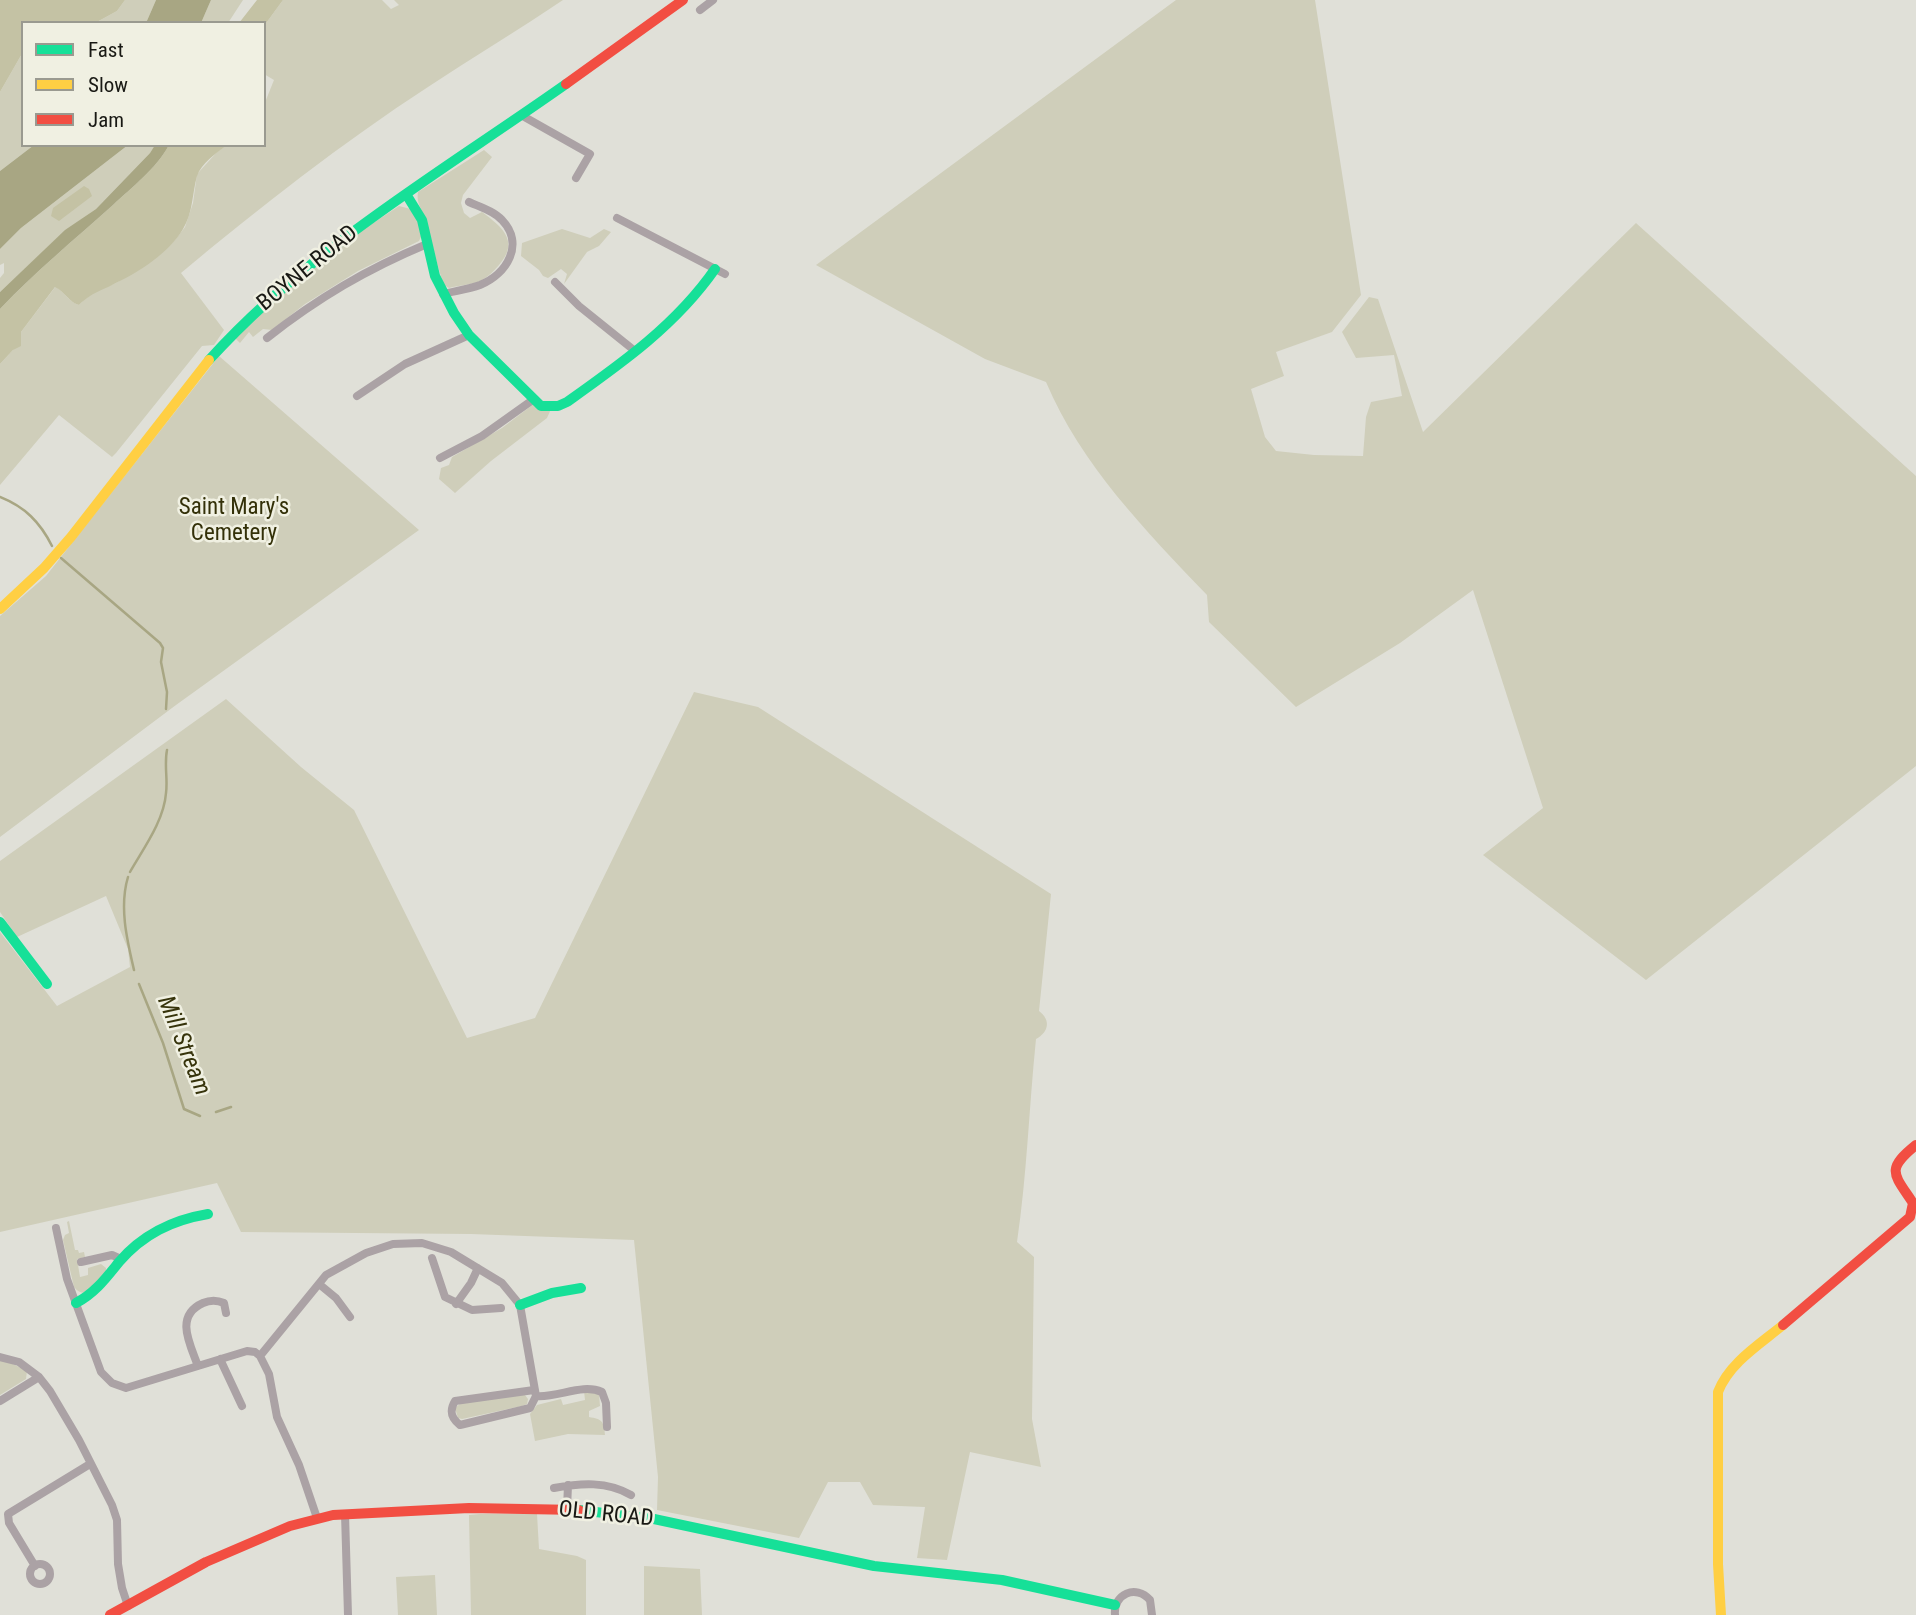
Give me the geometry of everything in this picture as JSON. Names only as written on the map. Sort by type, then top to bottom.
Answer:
[{"type":"street","name":"BOYNE ROAD","points":[[0,609],[44,568],[71,537],[238,327],[306,267],[683,0]]},
{"type":"street","points":[[700,10],[713,0]]},
{"type":"street","points":[[521,115],[590,155],[576,178]]},
{"type":"street","points":[[406,194],[422,220],[435,276],[468,335],[541,405],[558,406],[607,373],[693,301],[720,272],[617,218]]},
{"type":"street","points":[[443,294],[480,285],[499,273],[512,255],[511,237],[502,219],[469,202]]},
{"type":"street","points":[[267,338],[339,286],[427,244]]},
{"type":"street","points":[[555,282],[569,297],[635,351]]},
{"type":"street","points":[[357,396],[405,364],[468,335]]},
{"type":"street","points":[[440,458],[482,436],[534,399]]},
{"type":"street","points":[[0,922],[47,984]]},
{"type":"street","points":[[1721,1615],[1717,1392],[1734,1366],[1910,1217],[1913,1203],[1895,1180],[1894,1167],[1897,1161],[1916,1146]]},
{"type":"street","points":[[76,1303],[96,1291],[133,1246],[161,1227],[208,1213]]},
{"type":"street","points":[[56,1228],[66,1279],[102,1372],[112,1383],[126,1388],[247,1351],[260,1356],[269,1374],[277,1417],[299,1465],[317,1518]]},
{"type":"street","points":[[260,1356],[326,1275],[366,1253],[393,1244],[422,1243],[451,1252],[502,1283],[520,1305],[535,1393],[530,1408],[460,1424],[453,1420],[451,1412],[455,1401],[535,1393],[554,1396],[582,1389],[595,1389],[602,1392],[606,1403],[607,1427]]},
{"type":"street","points":[[81,1262],[112,1255],[121,1259]]},
{"type":"street","points":[[432,1258],[445,1297],[472,1310],[501,1308]]},
{"type":"street","points":[[456,1304],[478,1268]]},
{"type":"street","points":[[319,1284],[336,1298],[350,1317]]},
{"type":"street","points":[[520,1305],[552,1293],[581,1289]]},
{"type":"street","points":[[198,1366],[187,1335],[188,1314],[203,1303],[216,1300],[224,1303],[226,1313]]},
{"type":"street","points":[[0,1357],[19,1362],[39,1377],[50,1391],[112,1505],[117,1520],[118,1564],[128,1606]]},
{"type":"street","points":[[220,1359],[242,1406]]},
{"type":"street","points":[[0,1401],[39,1377]]},
{"type":"street","points":[[35,1566],[9,1523],[8,1514],[90,1464]]},
{"type":"street","points":[[554,1488],[593,1483],[617,1488],[631,1495]]},
{"type":"street","points":[[567,1509],[568,1485]]},
{"type":"street","name":"OLD ROAD","points":[[110,1615],[233,1549],[290,1526],[345,1514],[469,1508],[567,1509],[654,1519],[874,1566],[1002,1580],[1115,1610]]},
{"type":"street","points":[[345,1514],[348,1615]]},
{"type":"street","points":[[1115,1610],[1123,1595],[1128,1592],[1141,1593],[1150,1600],[1152,1615]]},
{"type":"green space","points":[[125,0],[156,0],[147,21],[99,21],[117,11]]},
{"type":"green space","points":[[211,0],[243,0],[229,21],[202,21]]},
{"type":"green space","points":[[283,0],[382,0],[391,9],[399,5],[394,0],[563,0],[364,130],[271,200],[181,273],[224,330],[214,345],[202,346],[112,457],[59,415],[0,485],[0,364],[13,350],[21,332],[56,286],[79,305],[93,292],[116,283],[147,263],[175,240],[185,227],[193,203],[197,174],[218,151],[224,147],[266,147],[266,100],[274,80],[266,75],[266,23]]},
{"type":"green space","points":[[1176,0],[1315,0],[1361,295],[1332,332],[1276,352],[1284,376],[1251,389],[1265,437],[1276,451],[1363,456],[1366,417],[1371,402],[1402,396],[1394,355],[1356,358],[1342,332],[1369,297],[1378,299],[1423,432],[1636,223],[1916,476],[1916,766],[1646,980],[1483,855],[1543,808],[1473,590],[1400,643],[1296,707],[1209,622],[1207,595],[1138,521],[1096,469],[1060,412],[1046,382],[985,359],[816,265]]},
{"type":"green space","points":[[21,55],[21,147],[31,147],[0,171],[0,92]]},
{"type":"green space","points":[[125,147],[154,147],[96,209],[65,231],[0,292],[4,263],[0,265],[0,249],[21,228]]},
{"type":"green space","points":[[484,150],[492,157],[463,195],[461,203],[464,213],[470,218],[482,212],[496,223],[506,235],[508,249],[499,265],[485,278],[449,288],[444,285],[441,277],[418,192]]},
{"type":"green space","points":[[399,206],[411,209],[419,224],[419,241],[358,271],[305,304],[272,330],[263,329],[253,337],[249,332],[240,343],[235,338],[276,295],[349,239]]},
{"type":"green space","points":[[562,229],[590,238],[604,229],[611,232],[599,246],[587,252],[564,284],[567,274],[561,269],[548,278],[521,256],[522,243]]},
{"type":"green space","name":"Saint Mary's Cemetery","points":[[219,356],[419,530],[176,705],[0,837],[0,616],[46,576]]},
{"type":"green space","points":[[535,403],[551,409],[547,418],[455,493],[439,479],[441,468],[449,465],[452,457],[502,428]]},
{"type":"green space","points":[[694,692],[758,707],[1051,894],[1039,1011],[1043,1014],[1047,1026],[1044,1033],[1036,1039],[1017,1242],[1034,1257],[1032,1419],[1041,1467],[970,1452],[947,1560],[917,1558],[925,1507],[873,1505],[860,1482],[828,1482],[799,1538],[657,1510],[658,1477],[634,1240],[471,1234],[241,1232],[217,1183],[0,1232],[0,932],[57,1006],[130,967],[128,949],[106,896],[17,937],[0,912],[0,861],[226,699],[301,767],[354,810],[467,1038],[535,1018]]},
{"type":"green space","points":[[69,1221],[75,1250],[84,1252],[85,1257],[77,1259],[80,1277],[88,1275],[88,1268],[101,1264],[106,1268],[106,1272],[88,1292],[83,1293],[74,1287],[63,1240],[69,1233]]},
{"type":"green space","points":[[0,1361],[7,1361],[27,1371],[26,1379],[0,1395]]},
{"type":"green space","points":[[584,1391],[599,1394],[600,1406],[589,1411],[589,1417],[602,1422],[605,1435],[568,1434],[535,1441],[530,1414],[537,1405],[561,1399],[563,1405],[585,1400]]},
{"type":"green space","points":[[525,1395],[527,1404],[462,1419],[458,1418],[455,1408],[461,1403]]},
{"type":"green space","points":[[537,1514],[539,1549],[586,1560],[586,1615],[471,1615],[469,1515]]},
{"type":"green space","points":[[644,1566],[700,1569],[702,1615],[644,1615]]},
{"type":"green space","points":[[435,1575],[437,1615],[398,1615],[396,1577]]},
{"type":"shaded area","points":[[0,0],[125,0],[117,11],[99,21],[21,21],[21,55],[0,92]]},
{"type":"shaded area","points":[[156,0],[211,0],[202,21],[147,21]]},
{"type":"shaded area","points":[[257,0],[283,0],[266,23],[266,21],[241,21]]},
{"type":"shaded area","points":[[31,147],[125,147],[21,228],[0,249],[0,171]]},
{"type":"shaded area","points":[[154,147],[168,147],[143,177],[0,309],[0,292],[65,230],[96,209]]},
{"type":"shaded area","points":[[168,147],[224,147],[209,159],[199,172],[189,216],[170,246],[144,267],[93,294],[79,305],[55,287],[21,332],[21,346],[13,350],[0,364],[0,309],[157,162]]},
{"type":"shaded area","points":[[84,186],[92,196],[59,221],[51,216],[53,208]]},
{"type":"waterway","name":"Mill Stream","points":[[0,497],[31,516],[52,546]]},
{"type":"waterway","name":"Mill Stream","points":[[61,558],[160,643],[163,648],[161,662],[167,692],[166,709]]},
{"type":"waterway","name":"Mill Stream","points":[[130,872],[161,814],[166,788],[167,750]]},
{"type":"waterway","name":"Mill Stream","points":[[128,877],[124,912],[134,970]]},
{"type":"waterway","name":"Mill Stream","points":[[139,984],[163,1043],[184,1109],[200,1116]]},
{"type":"waterway","name":"Mill Stream","points":[[216,1112],[231,1107]]},
{"type":"traffic: fast","points":[[209,360],[249,319],[334,246],[566,84]]},
{"type":"traffic: fast","points":[[406,194],[422,220],[435,276],[454,313],[469,335],[541,406],[558,406],[567,402],[628,358],[683,308],[715,269]]},
{"type":"traffic: fast","points":[[0,922],[47,984]]},
{"type":"traffic: fast","points":[[76,1303],[95,1290],[128,1252],[148,1236],[170,1224],[208,1214]]},
{"type":"traffic: fast","points":[[520,1305],[552,1293],[581,1288]]},
{"type":"traffic: fast","points":[[579,1510],[654,1519],[874,1566],[1002,1580],[1115,1605]]},
{"type":"traffic: slow","points":[[0,609],[44,568],[71,537],[209,360]]},
{"type":"traffic: slow","points":[[1721,1615],[1718,1564],[1718,1392],[1737,1363],[1783,1325]]},
{"type":"traffic: jam","points":[[566,84],[683,0]]},
{"type":"traffic: jam","points":[[1783,1325],[1910,1217],[1913,1203],[1897,1178],[1896,1167],[1916,1145]]},
{"type":"traffic: jam","points":[[110,1615],[206,1562],[290,1526],[333,1515],[469,1508],[579,1510]]}]
